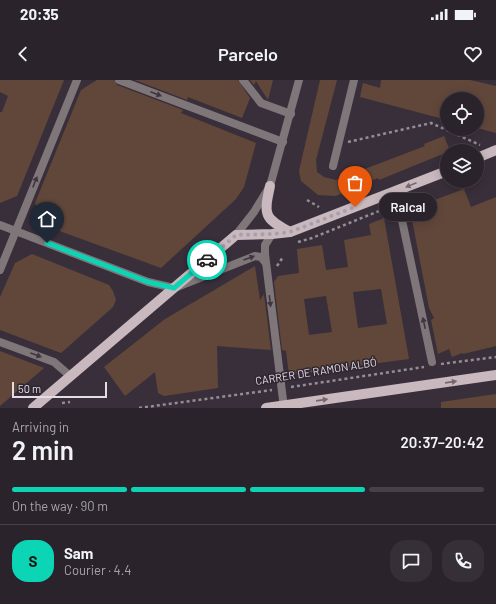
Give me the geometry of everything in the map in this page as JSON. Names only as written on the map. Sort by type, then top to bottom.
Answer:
[{"type":"main road","points":[[484,155],[496,150]]},
{"type":"main road","points":[[33,408],[236,235],[290,232],[396,192],[440,173]]},
{"type":"main road","points":[[270,186],[265,205],[266,213],[273,222],[290,232]]},
{"type":"main road","points":[[266,408],[284,407],[496,375]]},
{"type":"street","points":[[0,270],[77,80]]},
{"type":"street","points":[[119,80],[283,142]]},
{"type":"street","points":[[243,80],[261,103],[291,114]]},
{"type":"street","points":[[236,235],[254,212],[270,186],[291,114],[299,80]]},
{"type":"street","points":[[333,166],[354,80]]},
{"type":"street","points":[[396,192],[433,364]]},
{"type":"street","points":[[0,225],[148,282],[174,288],[255,256],[262,257],[265,262]]},
{"type":"street","points":[[272,234],[265,245],[265,262],[284,407]]},
{"type":"street","points":[[0,342],[54,362],[69,376]]},
{"type":"path","points":[[338,144],[431,123],[478,144]]},
{"type":"path","points":[[306,200],[319,207]]},
{"type":"path","points":[[276,269],[282,257]]},
{"type":"path","name":"CARRER DE RAMON ALBÓ","points":[[139,408],[282,389],[433,364],[496,357]]},
{"type":"path","points":[[62,403],[70,402]]},
{"type":"building","points":[[0,80],[64,80],[17,196],[0,203],[0,112],[2,112],[8,96],[0,92]]},
{"type":"building","points":[[97,80],[114,80],[117,85],[183,110],[181,113],[256,143],[244,187],[236,199],[161,268],[43,225],[35,203],[81,90]]},
{"type":"building","points":[[135,80],[238,80],[250,98],[242,118],[188,97],[187,100]]},
{"type":"building","points":[[250,80],[273,80],[268,100],[256,81],[254,85]]},
{"type":"building","points":[[320,80],[337,80],[316,160],[317,172],[324,177],[336,180],[425,146],[424,144],[444,136],[447,144],[440,144],[440,155],[335,196],[318,195],[301,181],[299,171]]},
{"type":"building","points":[[381,80],[470,80],[496,86],[496,133],[484,130],[484,92],[440,92],[440,118],[360,97],[363,83],[380,88]]},
{"type":"building","points":[[464,189],[471,207],[496,197],[496,346],[462,353],[452,357],[449,349],[438,354],[431,320],[434,318],[429,308],[410,209]]},
{"type":"building","points":[[384,218],[409,359],[289,375],[286,351],[282,350],[274,282],[278,276],[299,273],[297,249],[322,245],[326,270],[348,267],[344,240],[371,235],[369,224]],"holes":[[[381,289],[387,324],[358,328],[353,292]],[[326,296],[332,332],[309,335],[304,299]]]},
{"type":"building","points":[[32,254],[109,285],[116,300],[113,307],[61,353],[0,330],[0,297],[15,263]]},
{"type":"building","points":[[255,266],[260,300],[264,294],[271,350],[217,346],[218,388],[164,396],[158,393],[155,372],[125,396],[104,367],[165,319]]},
{"type":"building","points":[[0,351],[44,368],[0,406]]},
{"type":"building","points":[[496,394],[496,408],[441,408],[441,402]]},
{"type":"way so far","points":[[207,260],[236,235],[257,233],[279,234],[290,232],[355,207]]},
{"type":"place","name":"Raical","points":[[355,207]]},
{"type":"route","points":[[47,243],[148,282],[174,288],[207,260]]}]
